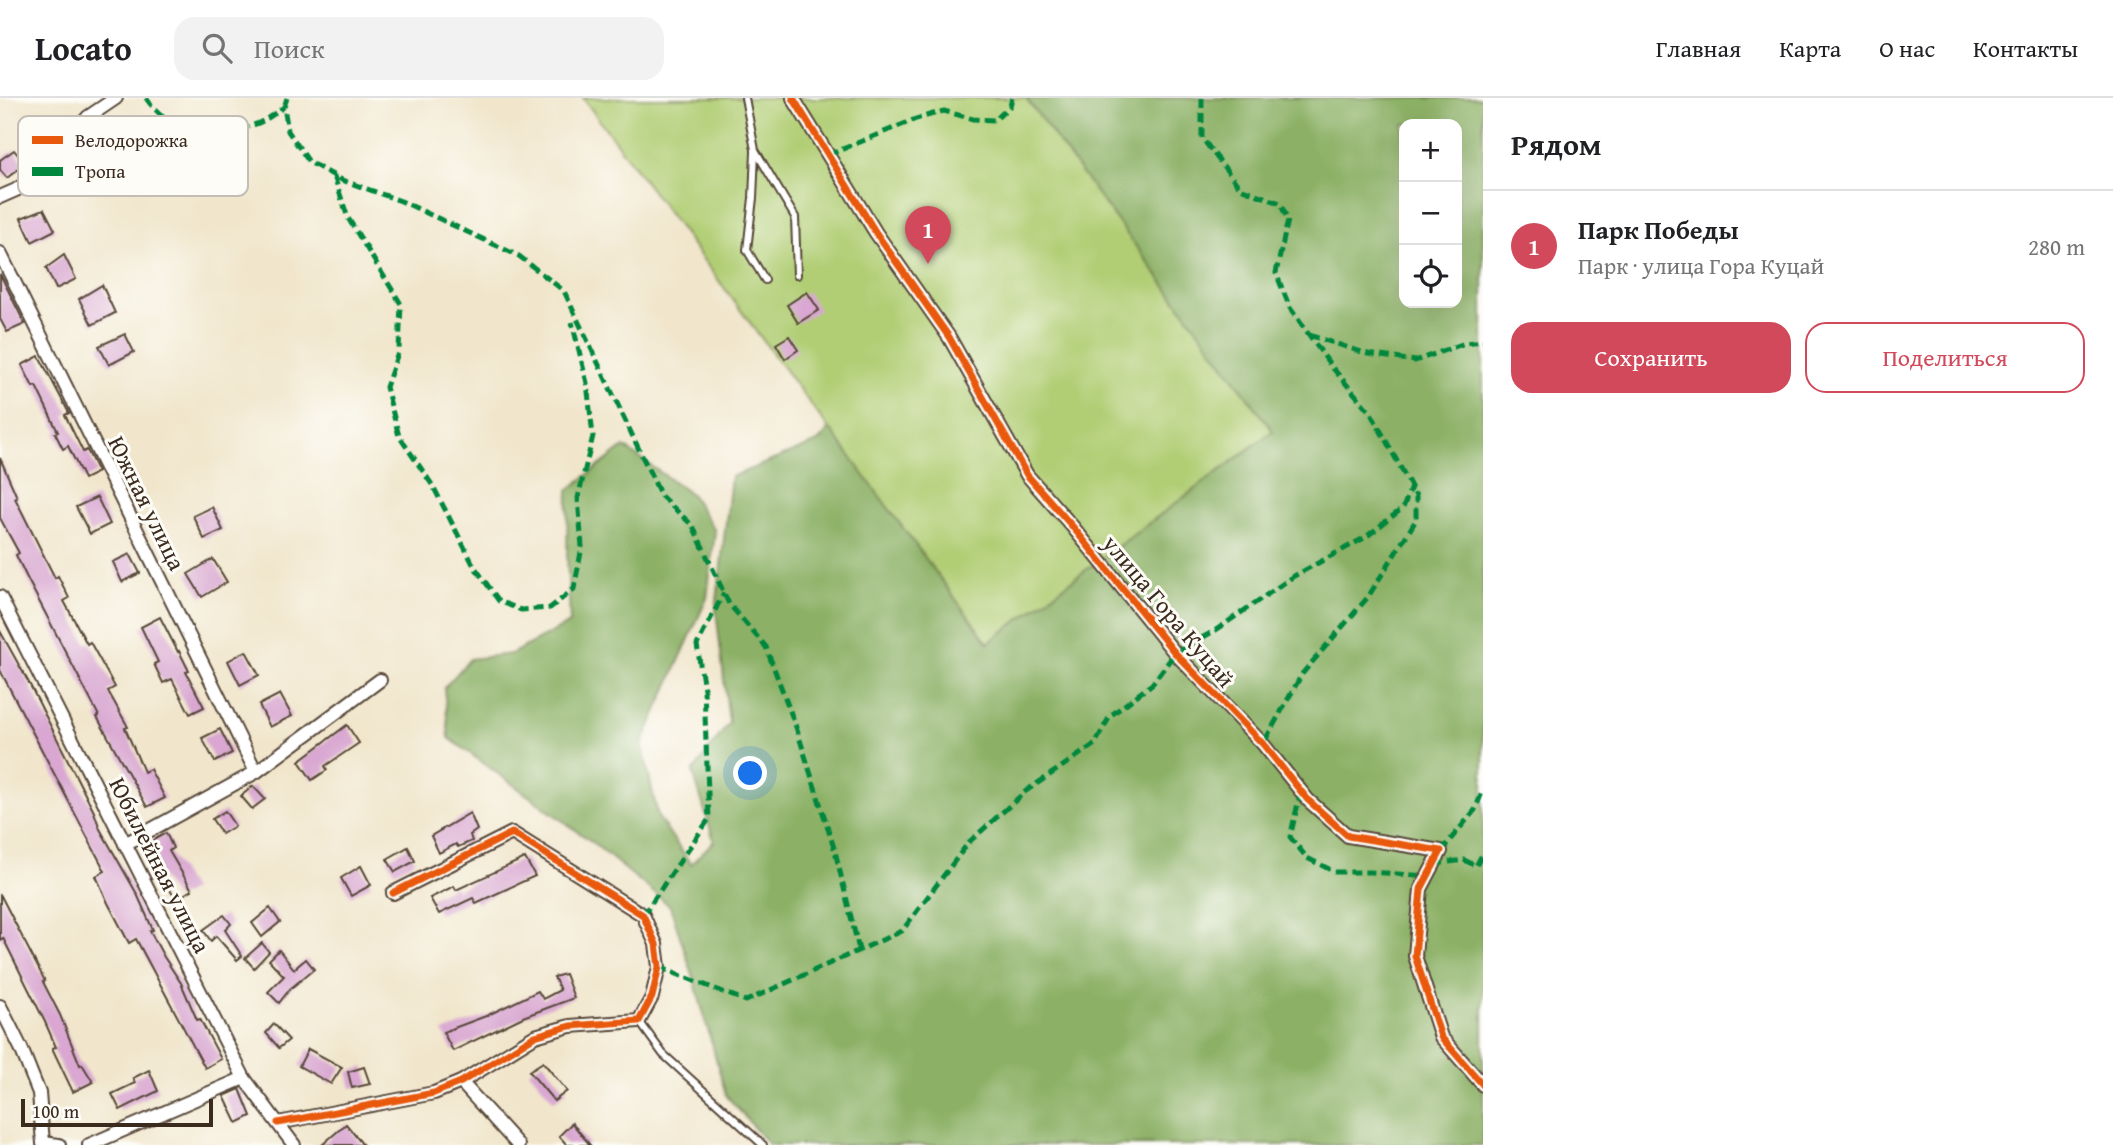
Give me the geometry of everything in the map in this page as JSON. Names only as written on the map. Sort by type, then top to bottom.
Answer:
[{"type":"street","points":[[89,116],[116,98]]},
{"type":"street","name":"улица Гора Куцай","points":[[793,98],[876,233],[949,337],[1027,475],[1175,653],[1263,744],[1308,800],[1348,836],[1441,851],[1421,889],[1415,956],[1441,1037],[1483,1085]]},
{"type":"street","points":[[0,197],[18,189]]},
{"type":"street","name":"Южная улица","points":[[0,253],[256,772]]},
{"type":"street","name":"Юбилейная улица","points":[[0,597],[244,1078],[294,1145]]},
{"type":"street","points":[[125,844],[256,772],[380,680]]},
{"type":"street","points":[[278,1123],[434,1093],[461,1082],[535,1036],[570,1026],[639,1021],[652,997],[659,967],[656,944],[643,915],[512,833],[393,893]]},
{"type":"street","points":[[0,1006],[39,1093],[42,1144],[59,1145]]},
{"type":"street","points":[[89,1145],[244,1078]]},
{"type":"street","points":[[461,1082],[518,1145]]},
{"type":"lane","points":[[745,98],[755,150],[747,250],[765,280]]},
{"type":"lane","points":[[755,150],[795,218],[797,275]]},
{"type":"lane","points":[[639,1021],[663,1054],[763,1145]]},
{"type":"green space","points":[[583,98],[1026,98],[1273,431],[988,643]]},
{"type":"green space","points":[[1026,98],[1483,98],[1483,1145],[769,1145],[726,1095],[694,979],[670,906],[592,842],[449,738],[444,688],[470,659],[511,654],[570,623],[568,490],[624,447],[691,494],[715,531],[707,598],[642,744],[658,817],[691,864],[714,841],[693,772],[729,723],[716,610],[731,477],[818,442],[830,429],[988,643],[1273,431]]},
{"type":"building","points":[[14,150],[18,155],[18,169],[7,178],[0,170],[0,160]]},
{"type":"building","points":[[44,209],[55,230],[32,242],[21,218]]},
{"type":"building","points":[[64,255],[76,279],[56,289],[46,268]]},
{"type":"building","points":[[0,274],[25,324],[7,332],[0,319]]},
{"type":"building","points":[[102,285],[115,313],[92,325],[79,299]]},
{"type":"building","points":[[807,292],[819,310],[798,323],[787,305]]},
{"type":"building","points":[[125,334],[134,352],[109,365],[99,346]]},
{"type":"building","points":[[789,336],[798,350],[785,359],[776,344]]},
{"type":"building","points":[[39,356],[69,413],[65,415],[83,452],[87,450],[98,472],[84,479],[68,446],[63,449],[55,433],[58,432],[36,386],[33,387],[22,365]]},
{"type":"building","points":[[0,458],[17,497],[15,498],[55,578],[58,576],[69,598],[64,601],[87,644],[90,642],[115,687],[108,691],[128,727],[125,728],[144,772],[150,769],[165,798],[147,807],[97,717],[99,716],[27,578],[16,555],[19,553],[0,518]]},
{"type":"building","points":[[97,497],[110,524],[90,534],[76,507]]},
{"type":"building","points":[[212,507],[223,530],[204,539],[193,516]]},
{"type":"building","points":[[130,554],[140,573],[122,582],[113,562]]},
{"type":"building","points":[[213,559],[227,582],[202,597],[188,574]]},
{"type":"building","points":[[160,617],[189,671],[186,672],[204,707],[190,714],[172,679],[163,683],[154,664],[158,662],[141,627]]},
{"type":"building","points":[[0,631],[29,683],[100,829],[137,894],[153,930],[150,931],[221,1059],[205,1068],[136,939],[129,943],[108,903],[96,876],[105,871],[0,670]]},
{"type":"building","points":[[246,651],[259,675],[240,685],[228,661]]},
{"type":"building","points":[[280,694],[292,716],[270,727],[259,705]]},
{"type":"building","points":[[347,725],[359,743],[325,766],[327,770],[312,780],[299,761]]},
{"type":"building","points":[[220,729],[232,753],[215,762],[202,738]]},
{"type":"building","points":[[253,786],[265,799],[252,809],[241,796]]},
{"type":"building","points":[[225,811],[235,826],[222,834],[212,819]]},
{"type":"building","points":[[470,813],[477,830],[470,835],[472,841],[458,847],[456,844],[439,853],[431,836]]},
{"type":"building","points":[[166,833],[173,848],[169,851],[192,890],[176,899],[155,868],[158,866],[147,844]]},
{"type":"building","points":[[408,847],[415,861],[395,872],[387,859]]},
{"type":"building","points":[[525,858],[535,876],[476,903],[473,898],[439,914],[430,898],[454,886],[456,890]]},
{"type":"building","points":[[361,866],[371,885],[351,896],[341,878]]},
{"type":"building","points":[[0,894],[45,981],[43,982],[80,1065],[82,1064],[93,1082],[73,1092],[52,1048],[56,1047],[45,1022],[3,938],[0,940]]},
{"type":"building","points":[[270,908],[280,922],[262,937],[252,923]]},
{"type":"building","points":[[224,915],[231,924],[225,930],[242,956],[237,960],[216,936],[211,941],[203,930]]},
{"type":"building","points":[[262,943],[269,952],[254,968],[245,958]]},
{"type":"building","points":[[279,950],[294,969],[306,959],[314,969],[290,989],[279,1003],[268,992],[284,976],[269,960]]},
{"type":"building","points":[[565,974],[574,998],[523,1017],[453,1051],[443,1032],[486,1016],[538,991],[543,999],[560,990],[554,977]]},
{"type":"building","points":[[274,1024],[289,1040],[279,1048],[266,1033]]},
{"type":"building","points":[[308,1049],[342,1067],[331,1084],[299,1066]]},
{"type":"building","points":[[543,1062],[567,1091],[554,1101],[529,1071]]},
{"type":"building","points":[[364,1067],[370,1084],[352,1088],[348,1072]]},
{"type":"building","points":[[149,1070],[158,1091],[120,1110],[112,1094],[135,1083],[133,1078]]},
{"type":"building","points":[[240,1089],[251,1116],[237,1123],[224,1096]]},
{"type":"building","points":[[572,1123],[590,1145],[567,1145],[559,1136]]},
{"type":"building","points":[[346,1124],[363,1145],[322,1145]]},
{"type":"marked path","points":[[146,98],[163,116]]},
{"type":"marked path","points":[[287,98],[284,107],[288,131],[309,162],[342,180],[401,201],[519,256],[564,291],[661,496],[693,526],[729,604],[766,647],[796,727],[835,851],[859,950]]},
{"type":"marked path","points":[[828,155],[916,119],[944,111],[973,119],[995,120],[1010,106],[1012,98]]},
{"type":"marked path","points":[[1202,98],[1202,138],[1240,188],[1280,203],[1288,220],[1276,273],[1290,308],[1331,366],[1371,413],[1416,496],[1416,520],[1368,597],[1302,674],[1263,744]]},
{"type":"marked path","points":[[248,127],[284,107]]},
{"type":"marked path","points":[[334,176],[348,218],[401,304],[399,350],[386,387],[399,436],[433,486],[474,566],[499,601],[521,610],[550,608],[574,589],[582,547],[578,498],[593,436],[587,383],[572,322]]},
{"type":"marked path","points":[[1309,335],[1368,354],[1415,361],[1465,343],[1483,341]]},
{"type":"marked path","points":[[659,967],[746,1001],[902,931],[969,842],[1026,791],[1095,744],[1110,716],[1152,684],[1175,653],[1216,630],[1294,576],[1366,537],[1403,508],[1411,487]]},
{"type":"marked path","points":[[643,915],[709,819],[704,689],[697,645],[724,593]]},
{"type":"marked path","points":[[1441,851],[1475,810],[1483,790]]},
{"type":"marked path","points":[[1301,791],[1290,837],[1307,858],[1335,872],[1427,876]]},
{"type":"marked path","points":[[1434,864],[1464,860],[1476,866],[1483,853]]},
{"type":"cycle path","points":[[793,98],[876,233],[949,337],[1027,475],[1175,653],[1263,744],[1308,800],[1348,836],[1441,851],[1421,889],[1415,956],[1441,1037],[1483,1085]]},
{"type":"cycle path","points":[[278,1123],[434,1093],[461,1082],[535,1036],[570,1026],[639,1021],[652,997],[659,967],[656,944],[643,915],[512,833],[393,893]]},
{"type":"place","name":"Парк Победы","points":[[928,264]]}]
